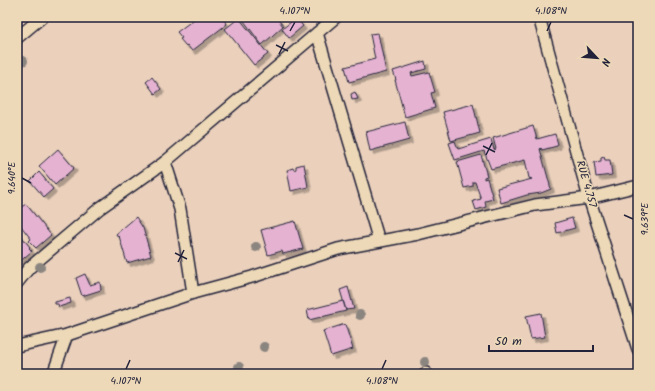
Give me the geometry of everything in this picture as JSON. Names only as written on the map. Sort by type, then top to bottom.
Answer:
[{"type":"street","points":[[17,38],[42,17]]},
{"type":"street","points":[[17,283],[30,268],[100,208],[165,162],[336,17]]},
{"type":"street","name":"RUE 4.757","points":[[538,17],[589,198],[637,345]]},
{"type":"street","points":[[317,33],[379,241]]},
{"type":"street","points":[[165,162],[180,209],[192,293]]},
{"type":"street","points":[[17,346],[67,335],[192,293],[252,277],[338,249],[418,234],[535,206],[589,198],[638,186]]},
{"type":"street","points":[[53,374],[67,335]]},
{"type":"building","points":[[197,17],[223,17],[222,18],[227,24],[192,51],[180,39],[182,38],[177,32]]},
{"type":"building","points":[[241,17],[276,17],[283,26],[262,45]]},
{"type":"building","points":[[239,18],[268,54],[254,65],[225,29]]},
{"type":"building","points":[[296,18],[303,26],[289,38],[282,29]]},
{"type":"building","points":[[378,33],[386,72],[349,82],[345,67],[375,59],[370,34]]},
{"type":"building","points":[[425,61],[426,69],[411,73],[412,76],[429,72],[435,92],[431,93],[435,108],[405,117],[393,71]]},
{"type":"building","points":[[152,77],[161,89],[155,94],[146,82]]},
{"type":"building","points":[[355,92],[358,99],[352,100],[351,94]]},
{"type":"building","points":[[473,104],[480,133],[451,141],[443,112]]},
{"type":"building","points":[[405,122],[409,140],[370,151],[366,132]]},
{"type":"building","points":[[533,126],[537,139],[555,134],[558,144],[557,146],[542,150],[541,148],[540,149],[551,189],[501,203],[497,188],[532,179],[529,178],[525,160],[491,169],[484,151],[455,160],[449,143],[455,141],[458,149],[491,139],[494,150],[496,149],[493,138]]},
{"type":"building","points":[[58,149],[74,168],[55,185],[39,166]]},
{"type":"building","points":[[481,155],[487,176],[484,177],[484,179],[487,178],[493,199],[485,201],[486,207],[476,210],[473,201],[481,199],[475,182],[473,182],[473,186],[464,188],[457,162]]},
{"type":"building","points":[[604,157],[605,160],[610,160],[612,175],[596,177],[594,162],[601,161],[601,158]]},
{"type":"building","points":[[304,164],[308,187],[291,191],[287,170],[293,168],[294,170],[296,169],[296,166]]},
{"type":"building","points":[[39,172],[53,189],[44,197],[30,181]]},
{"type":"building","points":[[26,204],[51,235],[36,248],[29,241],[31,239],[17,221],[17,210]]},
{"type":"building","points":[[136,217],[143,228],[151,256],[127,263],[119,236],[118,237],[116,234]]},
{"type":"building","points":[[572,218],[575,228],[557,233],[555,223]]},
{"type":"building","points":[[295,221],[303,249],[283,254],[282,251],[268,255],[261,230]]},
{"type":"building","points":[[17,231],[32,251],[17,264]]},
{"type":"building","points":[[85,274],[90,285],[100,282],[101,290],[82,296],[76,278]]},
{"type":"building","points":[[348,287],[354,309],[346,310],[340,290]]},
{"type":"building","points":[[70,298],[71,303],[59,307],[58,304],[55,304],[55,302]]},
{"type":"building","points":[[343,301],[346,311],[309,320],[307,310]]},
{"type":"building","points":[[541,313],[545,337],[531,339],[526,316]]},
{"type":"building","points":[[345,324],[353,349],[331,356],[323,331]]}]
